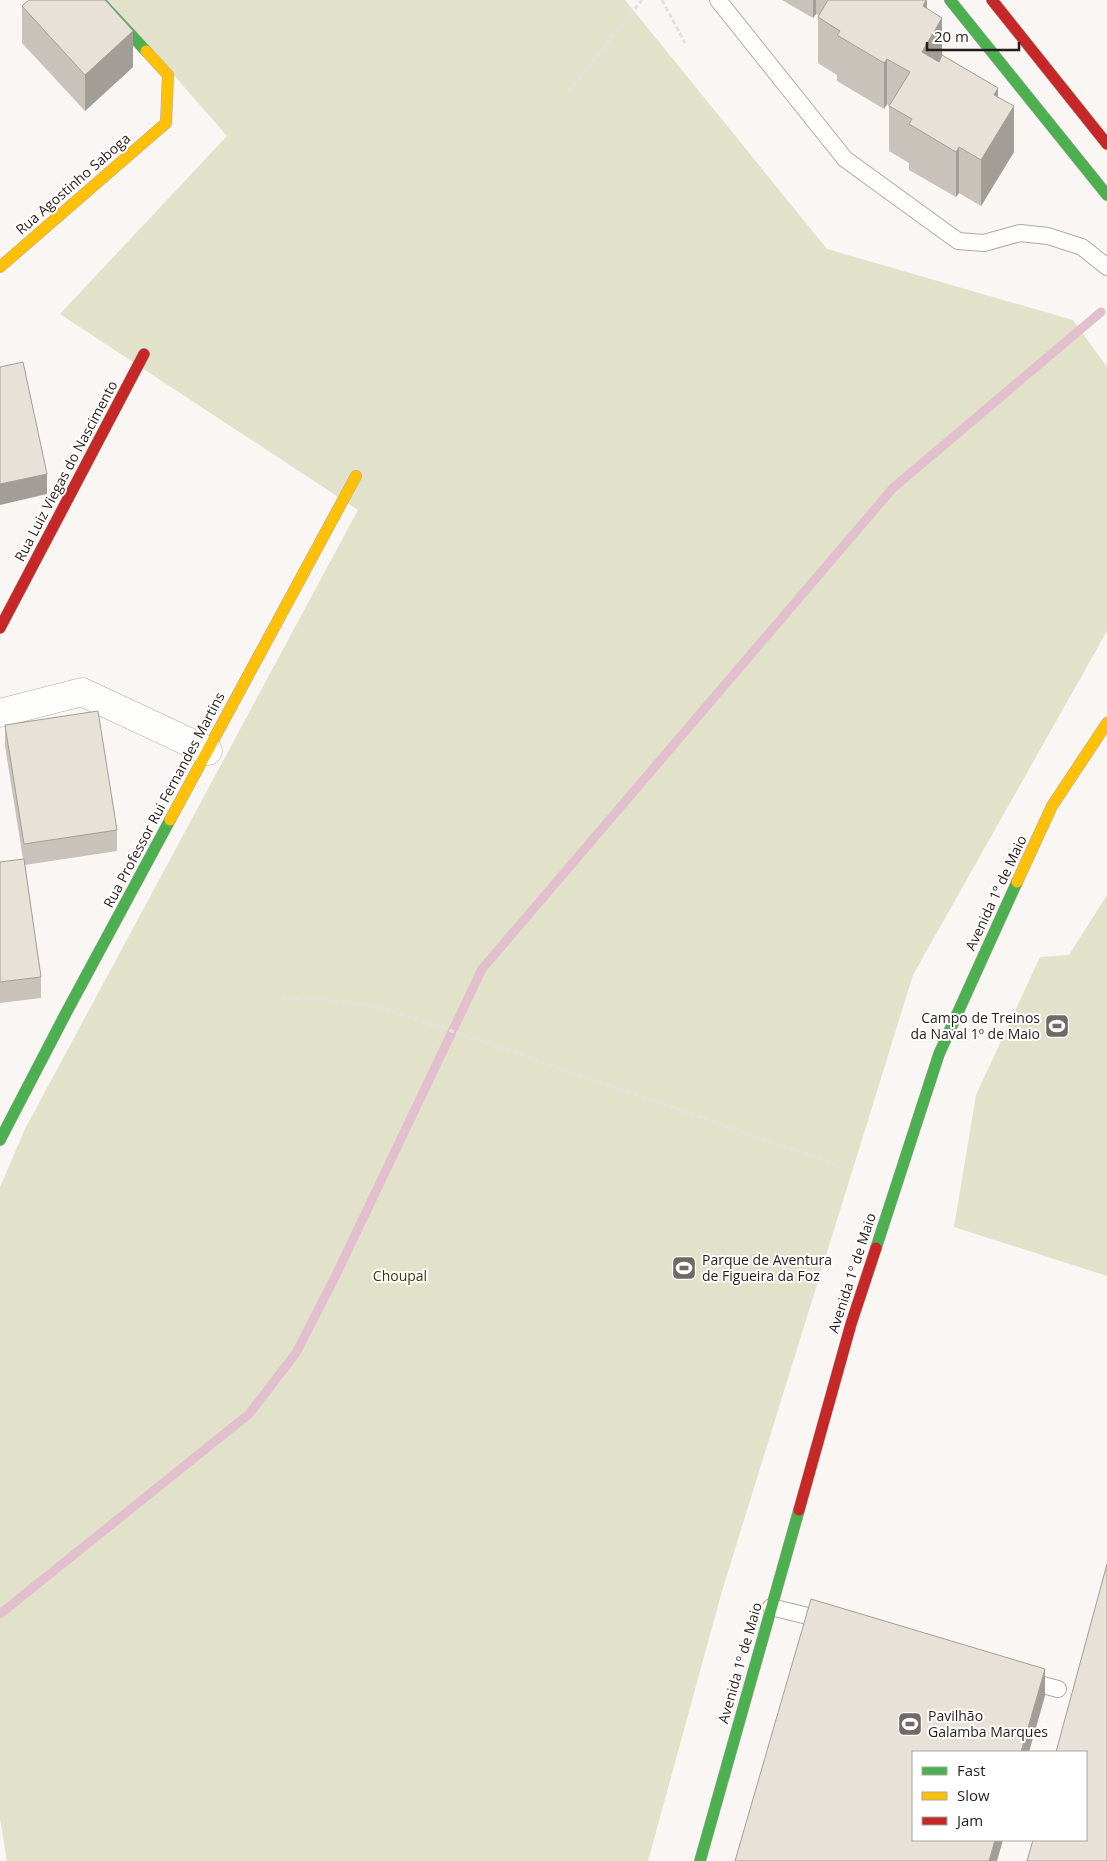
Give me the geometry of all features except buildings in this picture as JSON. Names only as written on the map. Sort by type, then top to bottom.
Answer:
[{"type":"street","name":"Rua Agostinho Saboga","points":[[0,267],[166,123],[168,75],[99,0]]},
{"type":"street","points":[[950,0],[1107,195]]},
{"type":"street","points":[[992,0],[1107,144]]},
{"type":"street","name":"Rua Luiz Viegas do Nascimento","points":[[0,628],[144,354]]},
{"type":"street","name":"Rua Professor Rui Fernandes Martins","points":[[0,1140],[356,476]]},
{"type":"street","points":[[0,713],[82,692],[208,751]]},
{"type":"street","name":"Avenida 1º de Maio","points":[[700,1861],[851,1324],[939,1054],[1052,806],[1107,723]]},
{"type":"lane","points":[[718,0],[845,158],[958,241],[984,243],[1020,233],[1048,236],[1082,247],[1107,267]]},
{"type":"lane","points":[[771,1607],[842,1626]]},
{"type":"lane","points":[[1011,1676],[1058,1689]]},
{"type":"path","points":[[569,91],[642,0]]},
{"type":"path","points":[[662,0],[685,43]]},
{"type":"path","points":[[281,999],[321,999],[374,1006],[464,1035],[842,1166]]},
{"type":"green space","name":"Choupal","points":[[108,0],[625,0],[827,249],[1073,320],[1107,367],[1107,631],[913,975],[722,1591],[648,1861],[7,1861],[0,1819],[0,1187],[25,1129],[358,510],[60,314],[227,136]]},
{"type":"green space","name":"Campo de Treinos da Naval 1º de Maio","points":[[1107,895],[1107,1276],[954,1227],[976,1095],[1040,957],[1069,955]]},
{"type":"waterway","points":[[0,1614],[249,1414],[296,1353],[336,1275],[482,969],[893,488],[1101,312]]},
{"type":"traffic: fast","points":[[99,0],[146,51]]},
{"type":"traffic: fast","points":[[950,0],[1107,195]]},
{"type":"traffic: fast","points":[[0,1140],[170,820]]},
{"type":"traffic: fast","points":[[876,1248],[939,1054],[1017,882]]},
{"type":"traffic: fast","points":[[700,1861],[799,1510]]},
{"type":"traffic: slow","points":[[0,267],[166,123],[168,75],[146,51]]},
{"type":"traffic: slow","points":[[170,820],[356,476]]},
{"type":"traffic: slow","points":[[1017,882],[1052,806],[1107,723]]},
{"type":"traffic: jam","points":[[992,0],[1107,144]]},
{"type":"traffic: jam","points":[[0,628],[144,354]]},
{"type":"traffic: jam","points":[[799,1510],[851,1324],[876,1248]]},
{"type":"place","name":"Campo de Treinos da Naval 1º de Maio","points":[[1057,1026]]},
{"type":"place","name":"Parque de Aventura de Figueira da Foz","points":[[684,1268]]},
{"type":"place","name":"Pavilhão Galamba Marques","points":[[910,1724]]}]
